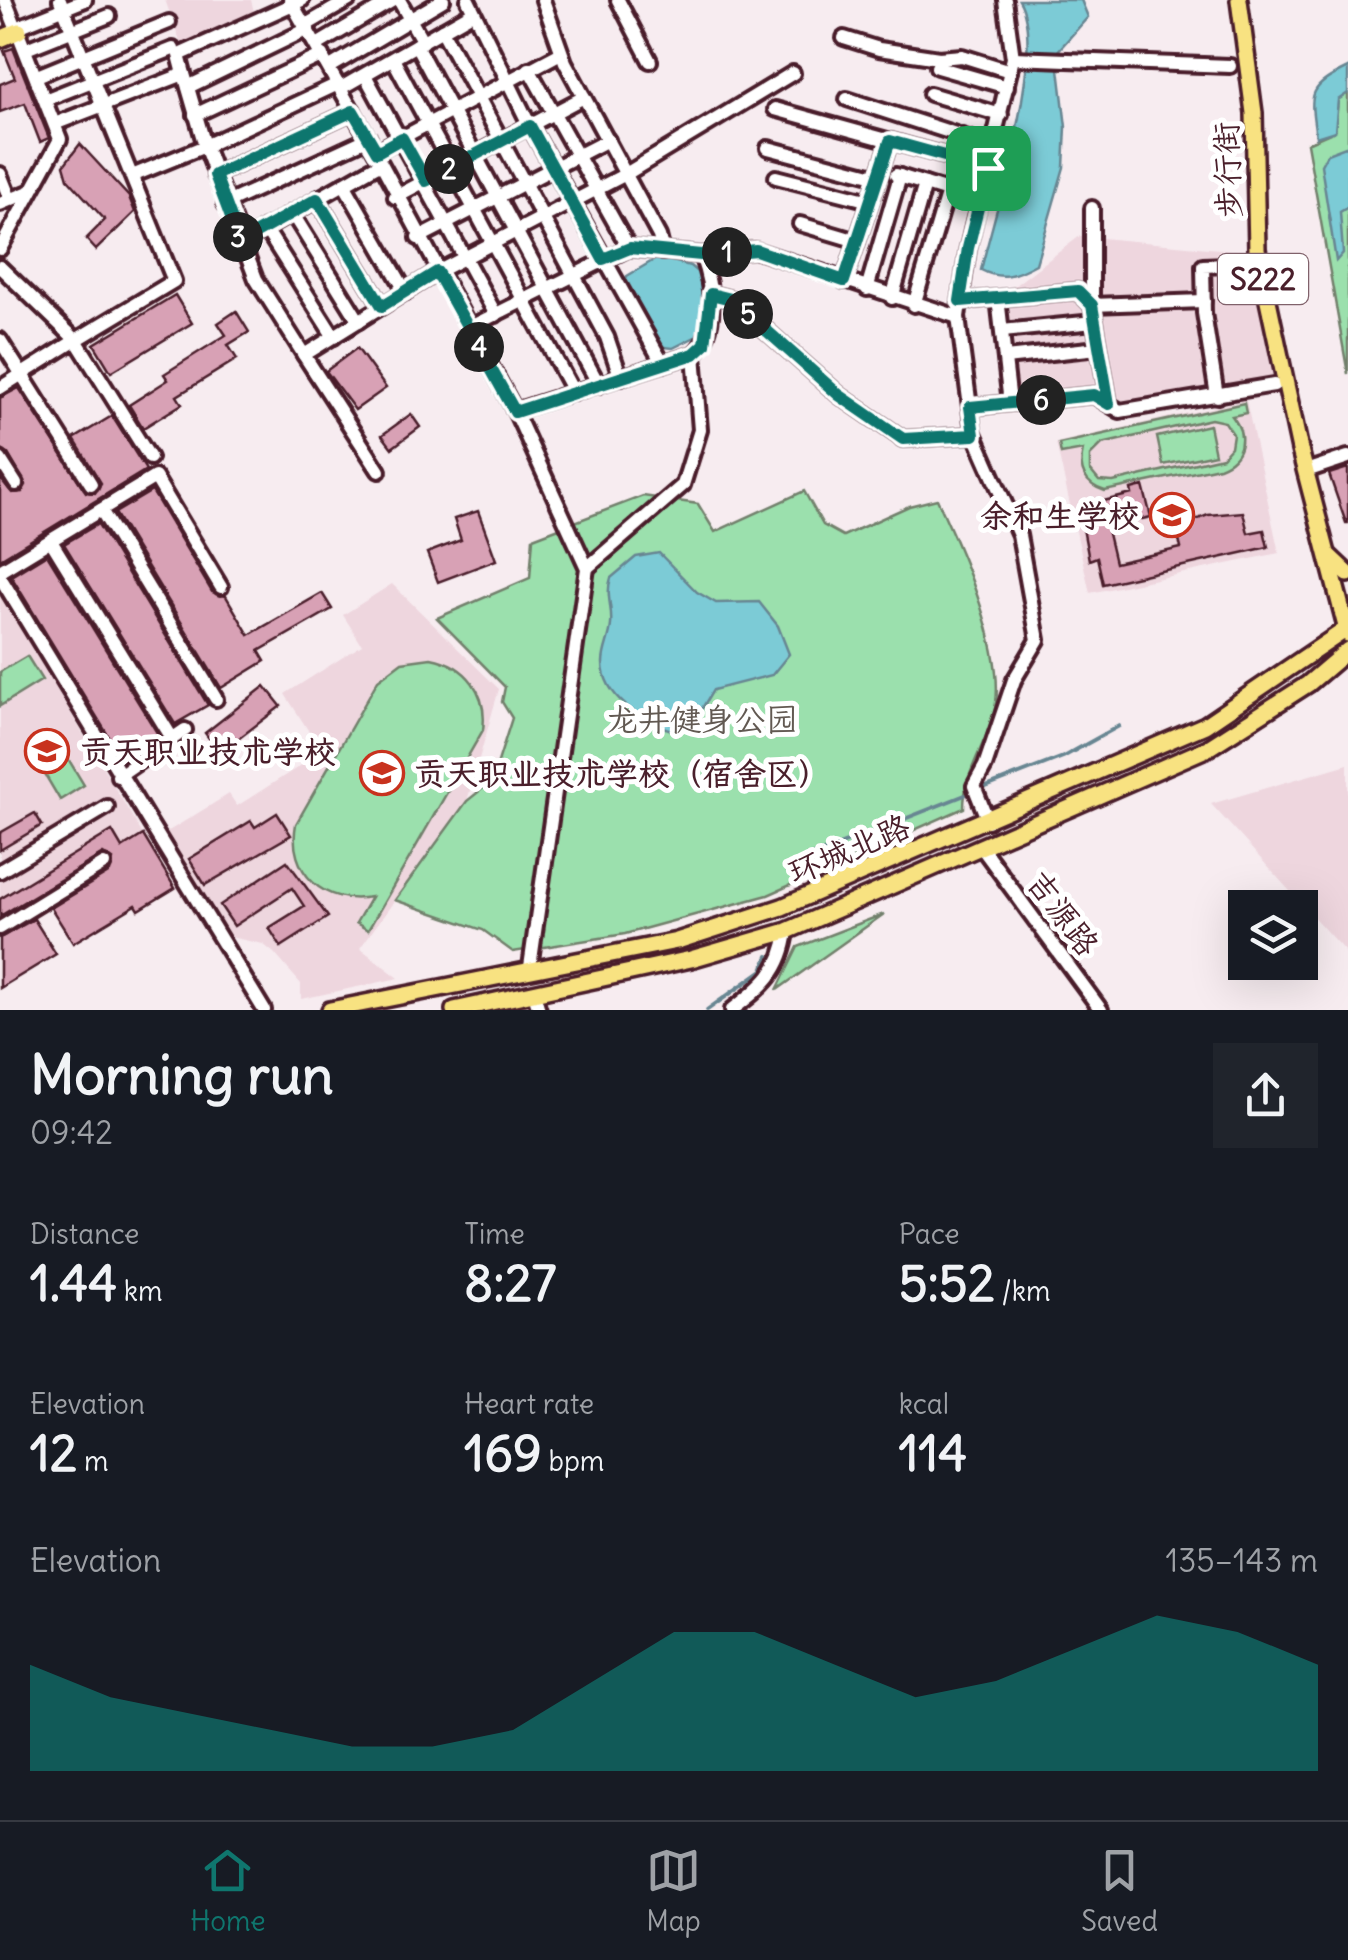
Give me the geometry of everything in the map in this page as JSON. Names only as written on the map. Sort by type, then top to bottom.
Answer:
[{"type":"main road","name":"步行街","points":[[1239,0],[1254,113],[1257,250],[1348,631]]},
{"type":"main road","points":[[0,40],[19,32]]},
{"type":"main road","points":[[1327,553],[1348,574]]},
{"type":"main road","name":"环城北路","points":[[330,1010],[677,940],[782,908],[1205,726],[1348,631]]},
{"type":"main road","name":"环城北路","points":[[454,1010],[691,959],[787,931],[1208,748],[1308,684],[1348,650]]},
{"type":"main road","points":[[988,821],[989,845]]},
{"type":"main road","points":[[530,968],[534,993]]},
{"type":"street","points":[[0,249],[60,140],[6,0]]},
{"type":"street","points":[[19,32],[23,25],[62,4],[85,0]]},
{"type":"street","points":[[57,124],[186,80],[307,27],[349,0]]},
{"type":"street","points":[[324,56],[396,0],[410,19],[452,110],[599,384]]},
{"type":"street","points":[[195,115],[410,19],[443,0]]},
{"type":"street","points":[[543,0],[561,52],[663,252]]},
{"type":"street","points":[[618,0],[650,62]]},
{"type":"street","points":[[988,821],[974,786],[985,766],[1014,680],[1038,640],[1018,535],[974,435],[958,317],[980,201],[1016,63],[1005,0]]},
{"type":"street","points":[[380,471],[256,279],[205,146],[179,55],[295,2],[379,157],[395,197],[515,412],[586,568],[530,968]]},
{"type":"street","points":[[0,388],[174,281],[62,4]]},
{"type":"street","points":[[132,176],[366,75],[442,30],[470,6],[530,126],[663,364]]},
{"type":"street","points":[[26,49],[109,16]]},
{"type":"street","points":[[37,76],[169,22]]},
{"type":"street","points":[[442,30],[575,274],[607,337],[621,378]]},
{"type":"street","points":[[844,38],[879,49],[939,58],[1230,66]]},
{"type":"street","points":[[47,99],[173,49]]},
{"type":"street","points":[[240,242],[344,184],[402,138],[561,52]]},
{"type":"street","points":[[393,59],[574,393]]},
{"type":"street","points":[[936,67],[1007,87]]},
{"type":"street","points":[[529,69],[630,248]]},
{"type":"street","points":[[304,356],[437,272],[626,174],[794,73]]},
{"type":"street","points":[[366,75],[496,315]]},
{"type":"street","points":[[930,94],[1001,116]]},
{"type":"street","points":[[395,197],[584,97]]},
{"type":"street","points":[[847,99],[993,146]]},
{"type":"street","points":[[775,109],[988,168]]},
{"type":"street","points":[[215,175],[353,111]]},
{"type":"street","points":[[225,204],[369,138]]},
{"type":"street","points":[[418,238],[608,140]]},
{"type":"street","points":[[844,281],[890,141]]},
{"type":"street","points":[[768,148],[900,176],[980,201]]},
{"type":"street","points":[[0,174],[5,202],[29,192]]},
{"type":"street","points":[[867,289],[900,176]]},
{"type":"street","points":[[776,177],[870,201]]},
{"type":"street","points":[[344,184],[406,292]]},
{"type":"street","points":[[892,298],[926,184]]},
{"type":"street","points":[[914,305],[948,190]]},
{"type":"street","points":[[317,199],[382,306]]},
{"type":"street","points":[[1092,208],[1092,305],[1109,404]]},
{"type":"street","points":[[292,213],[358,321]]},
{"type":"street","points":[[800,224],[857,242]]},
{"type":"street","points":[[266,228],[334,336]]},
{"type":"street","points":[[468,328],[630,248],[701,255],[756,250],[958,317]]},
{"type":"street","points":[[515,412],[694,354],[705,344],[711,294],[701,255]]},
{"type":"street","points":[[1217,396],[1203,266],[1252,264]]},
{"type":"street","points":[[0,267],[76,340],[150,458]]},
{"type":"street","points":[[960,301],[1078,291],[1092,305],[1204,301]]},
{"type":"street","points":[[711,294],[731,299],[839,395],[903,439],[974,435]]},
{"type":"street","points":[[998,298],[1010,403]]},
{"type":"street","points":[[1002,331],[1094,322]]},
{"type":"street","points":[[0,340],[91,484]]},
{"type":"street","points":[[1005,358],[1098,348]]},
{"type":"street","points":[[586,568],[684,484],[700,430],[694,354]]},
{"type":"street","points":[[970,407],[1094,395],[1120,411],[1274,385]]},
{"type":"street","points":[[1308,470],[1348,457]]},
{"type":"street","points":[[0,459],[16,484]]},
{"type":"street","points":[[222,587],[155,477],[0,574],[118,776],[264,1010]]},
{"type":"street","points":[[101,510],[216,699]]},
{"type":"street","points":[[51,541],[172,738]]},
{"type":"street","points":[[118,776],[185,730]]},
{"type":"street","points":[[0,871],[107,807]]},
{"type":"street","name":"吉源路","points":[[989,845],[1101,1010]]},
{"type":"street","points":[[0,928],[104,864]]},
{"type":"street","points":[[732,1010],[770,981],[782,960],[787,931]]},
{"type":"street","points":[[534,993],[539,1010]]},
{"type":"shaded area","points":[[165,0],[251,0],[255,16],[183,49]]},
{"type":"shaded area","points":[[1080,236],[1251,252],[1274,385],[1120,411],[1094,395],[1010,403],[998,298]]},
{"type":"shaded area","name":"余和生学校","points":[[1246,400],[1279,553],[1090,593],[1056,443]]},
{"type":"shaded area","name":"贡天职业技术学校（宿舍区）","points":[[392,584],[499,689],[467,801],[360,948],[399,978],[301,999],[301,984],[274,953],[263,944],[230,937],[167,832],[229,794],[237,806],[322,752],[285,694],[362,645],[343,615]]},
{"type":"shaded area","name":"贡天职业技术学校","points":[[0,594],[143,835],[0,923]]},
{"type":"shaded area","points":[[1348,764],[1348,955],[1318,922],[1318,890],[1289,890],[1211,804]]},
{"type":"green space","points":[[1348,93],[1348,374],[1307,143],[1335,131],[1338,99]]},
{"type":"green space","points":[[1244,403],[1246,413],[1232,416],[1241,439],[1238,452],[1227,463],[1105,491],[1085,476],[1083,450],[1061,454],[1059,444]],"holes":[[[1211,419],[1225,422],[1233,434],[1231,447],[1222,457],[1113,482],[1099,481],[1090,470],[1090,456],[1102,444]]]},
{"type":"green space","points":[[1209,425],[1215,454],[1163,465],[1157,437]]},
{"type":"green space","name":"龙井健身公园","points":[[804,491],[823,525],[843,536],[909,506],[937,499],[980,604],[995,663],[994,713],[967,783],[964,808],[768,895],[625,934],[513,952],[483,930],[395,900],[467,801],[492,781],[512,718],[502,702],[505,687],[437,618],[530,578],[533,538],[643,496],[698,504],[715,532]]},
{"type":"green space","points":[[27,656],[42,680],[0,706],[0,672]]},
{"type":"green space","points":[[431,658],[455,667],[472,683],[482,704],[483,730],[368,930],[356,923],[371,897],[338,896],[312,882],[297,857],[296,824],[378,680],[402,662]]},
{"type":"green space","points":[[58,742],[84,785],[60,800],[34,756]]},
{"type":"green space","points":[[884,914],[777,990],[798,947]]},
{"type":"water","points":[[1019,0],[1081,0],[1088,17],[1057,52],[1066,127],[1064,167],[1036,264],[1002,276],[981,270],[1023,91],[1026,23]]},
{"type":"water","points":[[1348,68],[1348,93],[1338,100],[1335,131],[1316,137],[1314,94],[1324,81]]},
{"type":"water","points":[[1348,146],[1348,207],[1340,212],[1343,253],[1336,261],[1321,165],[1327,154]]},
{"type":"water","points":[[659,257],[690,266],[703,277],[707,313],[701,334],[673,348],[656,346],[622,289],[627,276]]},
{"type":"water","points":[[659,553],[697,592],[716,603],[759,602],[778,626],[789,654],[772,675],[713,690],[694,722],[672,730],[637,714],[617,697],[603,663],[611,625],[611,578],[636,557]]},
{"type":"building","points":[[13,48],[49,138],[40,142],[25,103],[0,112],[0,84],[15,78],[4,51]]},
{"type":"building","points":[[80,144],[129,197],[135,212],[96,250],[86,239],[105,220],[68,179],[64,165]]},
{"type":"building","points":[[175,295],[192,323],[111,372],[94,344]]},
{"type":"building","points":[[236,311],[249,332],[228,345],[237,359],[177,396],[182,404],[143,428],[129,405],[168,380],[164,374],[226,335],[218,323]]},
{"type":"building","points":[[357,348],[386,388],[355,410],[326,371]]},
{"type":"building","points":[[19,388],[86,492],[95,493],[101,483],[74,439],[112,416],[146,470],[0,559],[0,478],[12,493],[22,492],[26,485],[8,454],[0,449],[0,398]]},
{"type":"building","points":[[411,414],[420,427],[392,448],[382,435]]},
{"type":"building","points":[[1348,468],[1348,523],[1346,523],[1329,474]]},
{"type":"building","points":[[1143,486],[1151,517],[1138,520],[1137,514],[1105,521],[1115,563],[1181,548],[1176,528],[1208,515],[1243,512],[1248,533],[1264,530],[1268,547],[1103,584],[1097,557],[1089,560],[1079,507],[1132,494],[1131,489]]},
{"type":"building","points":[[152,491],[212,592],[226,596],[249,635],[322,593],[332,609],[259,651],[265,661],[221,688],[115,513]]},
{"type":"building","points":[[478,511],[496,560],[438,582],[427,553],[461,540],[454,519]]},
{"type":"building","points":[[98,524],[208,705],[175,724],[64,544]]},
{"type":"building","points":[[47,554],[159,736],[123,760],[11,576]]},
{"type":"building","points":[[265,686],[281,706],[220,753],[205,733]]},
{"type":"building","points":[[35,813],[42,825],[0,850],[0,833]]},
{"type":"building","points":[[277,813],[291,835],[205,885],[189,859],[251,821],[255,827]]},
{"type":"building","points":[[112,831],[122,848],[143,835],[175,888],[139,910],[136,905],[73,943],[51,908],[110,872],[113,860],[103,854],[0,916],[0,899]]},
{"type":"building","points":[[287,861],[328,917],[281,947],[269,928],[304,906],[292,888],[234,926],[220,905]]},
{"type":"building","points":[[34,919],[56,954],[0,988],[0,938]]},
{"type":"waterway","points":[[986,787],[1063,757],[1119,726]]},
{"type":"waterway","points":[[801,867],[811,856],[965,795]]},
{"type":"waterway","points":[[707,1010],[763,970],[768,956]]},
{"type":"place","name":"余和生学校","points":[[1172,515]]},
{"type":"place","name":"贡天职业技术学校","points":[[47,751]]},
{"type":"place","name":"贡天职业技术学校（宿舍区）","points":[[382,773]]},
{"type":"route","points":[[353,111],[377,152],[402,138],[426,181],[530,126],[603,259],[630,248],[701,255],[756,250],[844,281],[890,141],[988,168],[968,248],[960,301],[1078,291],[1092,305],[1109,404],[1094,395],[970,407],[974,435],[903,439],[839,395],[731,299],[711,294],[705,344],[694,354],[515,412],[437,272],[382,306],[317,199],[240,242],[215,175],[353,111]]}]
